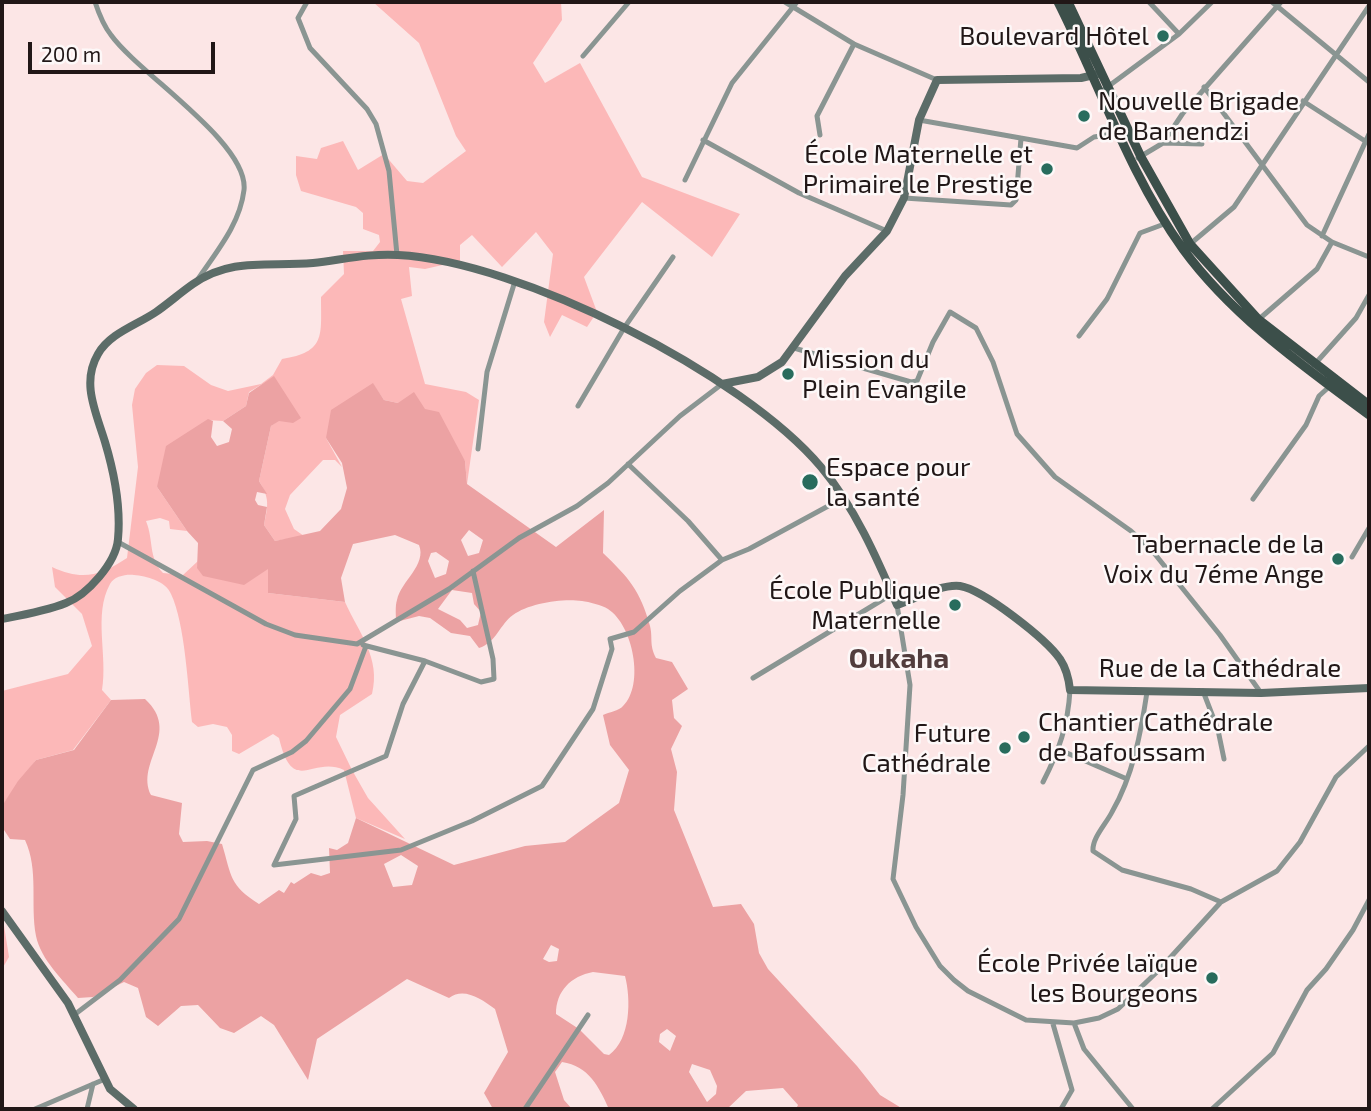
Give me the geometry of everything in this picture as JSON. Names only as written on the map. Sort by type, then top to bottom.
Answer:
[{"type":"main road","points":[[1058,2],[1098,74],[1167,223],[1256,322],[1330,386],[1369,415]]},
{"type":"main road","points":[[1071,3],[1098,74]]},
{"type":"main road","points":[[1105,89],[1119,133],[1137,159],[1187,247]]},
{"type":"main road","points":[[1256,322],[1369,405]]},
{"type":"street","points":[[95,2],[113,37],[226,143],[242,173],[245,187],[235,225],[196,282]]},
{"type":"street","points":[[306,2],[298,18],[310,48],[367,108],[376,124],[388,172],[397,255]]},
{"type":"street","points":[[583,56],[629,2]]},
{"type":"street","points":[[785,2],[795,4],[854,44],[937,80],[1098,74]]},
{"type":"street","points":[[1149,2],[1179,34]]},
{"type":"street","points":[[1105,89],[1179,34],[1212,2]]},
{"type":"street","points":[[1137,159],[1163,143],[1204,87],[1277,3],[1336,57],[1369,82]]},
{"type":"street","points":[[685,180],[732,83],[795,4]]},
{"type":"street","points":[[1187,247],[1234,207],[1369,6]]},
{"type":"street","points":[[820,135],[817,116],[854,44]]},
{"type":"street","points":[[357,643],[473,571],[519,538],[577,506],[722,384],[768,373],[794,348],[845,276],[887,230],[904,198],[919,120],[937,80]]},
{"type":"street","points":[[1204,87],[1307,225],[1332,242],[1369,257]]},
{"type":"street","points":[[1303,101],[1365,141]]},
{"type":"street","points":[[919,120],[1077,148],[1094,137],[1119,133]]},
{"type":"street","points":[[1322,236],[1369,134]]},
{"type":"street","points":[[904,198],[1011,205],[1016,200],[1021,138]]},
{"type":"street","points":[[703,140],[799,192],[887,230]]},
{"type":"street","points":[[1163,143],[1202,144]]},
{"type":"street","points":[[1079,336],[1107,299],[1140,233],[1167,223]]},
{"type":"street","points":[[1256,322],[1317,269],[1332,242]]},
{"type":"street","points":[[2,619],[68,603],[89,588],[118,542],[112,465],[92,400],[89,377],[99,351],[220,268],[247,263],[309,263],[397,255],[434,259],[514,281],[624,328],[722,384],[777,426],[818,463],[843,498],[897,605],[910,685],[903,794],[892,861],[893,879],[940,966],[961,987],[1026,1020],[1053,1024],[1074,1023],[1099,1018],[1118,1009],[1158,971],[1221,902],[1278,871],[1294,851],[1336,777],[1369,746]]},
{"type":"street","points":[[578,406],[624,328],[673,257]]},
{"type":"street","points":[[478,449],[487,372],[514,281]]},
{"type":"street","points":[[1314,365],[1356,318],[1369,295]]},
{"type":"street","points":[[794,348],[911,382],[917,381],[923,372],[933,342],[950,312],[976,328],[993,362],[1017,434],[1055,477],[1131,531],[1150,548],[1220,635],[1261,693]]},
{"type":"street","points":[[1253,499],[1306,425],[1319,396],[1330,386]]},
{"type":"street","points":[[628,464],[688,521],[722,560]]},
{"type":"street","points":[[425,661],[403,704],[386,755],[294,796],[296,819],[274,865],[401,850],[472,821],[542,786],[593,709],[612,649],[610,639],[634,632],[680,591],[722,560],[749,550],[843,498]]},
{"type":"street","points":[[1352,557],[1369,528]]},
{"type":"street","points":[[118,542],[266,624],[295,635],[357,643],[425,661],[481,682],[494,680],[493,659],[473,571]]},
{"type":"street","points":[[897,605],[948,587],[960,586],[974,592],[1040,638],[1060,660],[1070,690],[1069,718],[1059,750],[1043,782]]},
{"type":"street","points":[[753,678],[892,594]]},
{"type":"street","points":[[74,1016],[120,980],[179,919],[253,770],[292,752],[306,741],[350,689],[366,646]]},
{"type":"street","name":"Rue de la Cathédrale","points":[[1070,690],[1261,693],[1369,688]]},
{"type":"street","points":[[1147,691],[1142,728],[1127,779],[1113,812],[1093,844],[1095,854],[1130,873],[1191,888],[1221,902]]},
{"type":"street","points":[[1203,691],[1218,730],[1224,759]]},
{"type":"street","points":[[1059,750],[1127,779]]},
{"type":"street","points":[[1212,1109],[1273,1054],[1307,990],[1340,950],[1369,900]]},
{"type":"street","points":[[2,911],[74,1016],[110,1089],[134,1109]]},
{"type":"street","points":[[525,1109],[588,1015]]},
{"type":"street","points":[[1074,1023],[1084,1049],[1133,1109]]},
{"type":"street","points":[[1053,1024],[1072,1090],[1061,1109]]},
{"type":"street","points":[[35,1109],[105,1079]]},
{"type":"street","points":[[88,1109],[93,1084]]},
{"type":"shaded area","points":[[373,2],[561,2],[562,20],[533,63],[545,83],[580,63],[642,177],[740,214],[712,257],[642,202],[584,277],[597,312],[587,327],[562,315],[550,337],[544,322],[553,254],[536,232],[502,267],[472,235],[460,245],[460,261],[425,269],[409,267],[412,296],[401,299],[425,384],[466,392],[479,400],[467,484],[465,461],[398,403],[384,400],[373,384],[326,438],[342,467],[335,460],[323,460],[290,495],[285,509],[294,529],[304,536],[275,541],[264,525],[267,502],[259,481],[271,426],[279,420],[274,377],[249,392],[246,406],[223,421],[207,420],[157,487],[187,531],[170,529],[169,521],[160,518],[146,521],[153,555],[163,573],[183,575],[198,561],[197,568],[269,569],[268,593],[345,602],[367,646],[374,669],[374,681],[372,694],[340,715],[336,737],[368,798],[405,839],[356,818],[344,770],[322,767],[297,770],[284,756],[279,738],[273,734],[239,754],[232,751],[232,735],[227,727],[213,724],[198,727],[192,722],[183,638],[176,606],[165,586],[150,578],[134,575],[121,576],[112,581],[102,609],[102,690],[111,700],[73,750],[36,760],[2,806],[2,691],[68,674],[92,646],[82,614],[55,587],[52,567],[73,574],[91,574],[108,569],[127,558],[138,467],[132,405],[135,389],[146,373],[157,365],[184,366],[211,385],[228,391],[261,384],[273,375],[282,359],[307,352],[314,347],[320,332],[321,297],[344,274],[343,251],[373,251],[380,242],[379,235],[363,229],[363,213],[356,207],[301,191],[296,175],[296,156],[317,159],[321,148],[343,141],[358,170],[384,154],[407,181],[423,183],[466,151],[456,136],[419,43]]},
{"type":"shaded area","points":[[274,376],[301,418],[293,423],[279,421],[271,426],[259,481],[267,494],[257,492],[255,500],[258,505],[267,507],[264,525],[275,541],[320,531],[341,509],[347,488],[342,463],[326,438],[331,410],[373,383],[384,400],[398,403],[414,392],[425,409],[439,412],[465,461],[467,484],[556,547],[604,510],[603,553],[638,594],[650,626],[656,658],[672,662],[688,689],[672,700],[674,718],[682,726],[671,749],[677,772],[674,810],[713,907],[741,904],[754,924],[759,953],[768,969],[880,1095],[903,1109],[796,1109],[798,1105],[783,1088],[746,1091],[727,1109],[609,1109],[597,1086],[586,1073],[562,1062],[555,1072],[564,1100],[572,1109],[493,1109],[484,1093],[508,1052],[495,1009],[472,996],[461,994],[449,998],[407,979],[317,1039],[308,1080],[274,1025],[261,1016],[234,1033],[220,1028],[198,1005],[181,1006],[158,1026],[146,1017],[138,988],[124,982],[93,997],[78,998],[53,969],[39,945],[34,924],[33,875],[29,851],[25,840],[10,839],[2,827],[2,806],[36,760],[74,750],[111,700],[145,699],[155,712],[159,736],[149,771],[151,795],[182,803],[179,834],[183,842],[207,841],[222,844],[233,879],[242,891],[259,904],[279,890],[284,893],[291,882],[294,884],[311,873],[321,876],[330,873],[329,848],[337,850],[348,843],[356,818],[454,865],[525,846],[565,842],[619,803],[629,770],[610,745],[603,715],[621,708],[630,696],[635,670],[633,656],[624,628],[617,617],[605,608],[574,600],[546,602],[528,607],[513,615],[490,642],[479,648],[470,636],[451,633],[430,618],[419,616],[396,622],[399,593],[417,566],[421,552],[419,545],[395,535],[353,544],[341,578],[345,602],[268,593],[268,569],[244,585],[203,576],[197,568],[198,543],[157,487],[166,446],[208,419],[213,421],[211,437],[217,446],[229,442],[232,429],[223,421],[246,406],[249,393]],"holes":[[[469,530],[483,540],[479,553],[468,556],[461,540]],[[436,552],[449,561],[446,574],[435,578],[428,561],[431,553]],[[452,590],[472,593],[474,604],[481,612],[478,625],[467,628],[460,620],[438,609]],[[401,855],[418,866],[412,885],[393,887],[384,864]],[[551,945],[559,949],[557,961],[549,962],[543,959]],[[593,972],[625,976],[628,1018],[622,1039],[609,1055],[604,1054],[579,1029],[556,1014],[562,992],[578,977]],[[667,1029],[676,1036],[670,1051],[659,1042],[660,1034]],[[692,1064],[710,1070],[717,1086],[716,1094],[707,1102],[689,1072]]]},
{"type":"shaded area","points":[[2,913],[9,957],[2,969]]},
{"type":"place","name":"Boulevard Hôtel","points":[[1163,36]]},
{"type":"place","name":"Nouvelle Brigade de Bamendzi","points":[[1084,116]]},
{"type":"place","name":"École Maternelle et Primaire le Prestige","points":[[1047,169]]},
{"type":"place","name":"Mission du Plein Evangile","points":[[788,374]]},
{"type":"place","name":"Espace pour la santé","points":[[810,482]]},
{"type":"place","name":"Tabernacle de la Voix du 7éme Ange","points":[[1338,559]]},
{"type":"place","name":"École Publique Maternelle","points":[[955,605]]},
{"type":"place","name":"Chantier Cathédrale de Bafoussam","points":[[1024,737]]},
{"type":"place","name":"Future Cathédrale","points":[[1005,748]]},
{"type":"place","name":"École Privée laïque les Bourgeons","points":[[1212,978]]},
{"type":"district","name":"Oukaha","points":[[899,659]]}]
